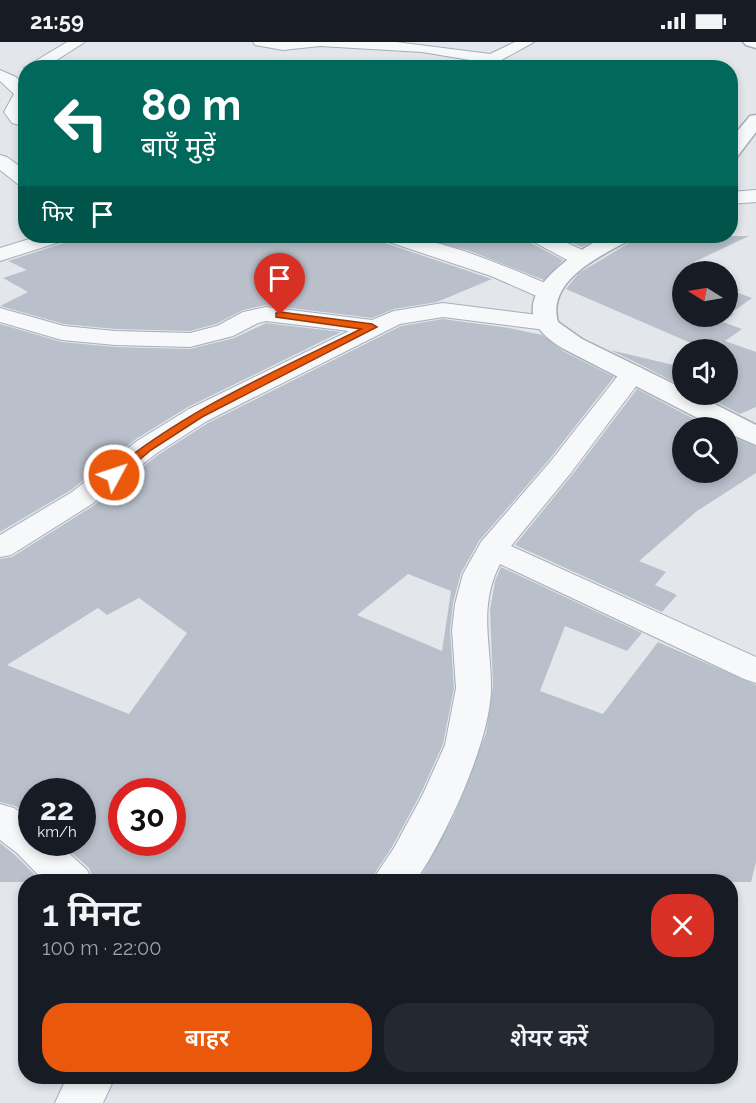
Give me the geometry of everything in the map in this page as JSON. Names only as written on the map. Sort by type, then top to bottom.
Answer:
[{"type":"street","points":[[46,60],[78,42]]},
{"type":"street","points":[[260,42],[282,46],[320,42],[422,48],[492,59],[527,42]]},
{"type":"street","points":[[483,42],[509,50]]},
{"type":"street","points":[[751,42],[756,43]]},
{"type":"street","points":[[4,76],[18,90]]},
{"type":"street","points":[[738,143],[756,120]]},
{"type":"street","points":[[0,161],[18,175]]},
{"type":"street","points":[[738,197],[756,196]]},
{"type":"street","points":[[0,255],[37,243]]},
{"type":"street","points":[[412,243],[499,271],[549,293]]},
{"type":"street","points":[[551,243],[581,258]]},
{"type":"street","points":[[608,243],[581,258],[555,282],[544,309],[546,323],[556,334],[573,344],[756,436]]},
{"type":"street","points":[[0,548],[14,529],[82,498],[147,447],[198,415],[372,327],[394,318],[443,310],[546,323]]},
{"type":"street","points":[[0,315],[62,333],[115,338],[190,340],[225,331],[251,317],[266,314],[372,327]]},
{"type":"street","points":[[398,874],[408,860],[432,814],[463,745],[474,688],[470,660],[471,604],[479,574],[492,549],[560,468],[633,373]]},
{"type":"street","points":[[492,549],[756,671]]},
{"type":"street","points":[[0,819],[18,832]]},
{"type":"street","points":[[45,856],[64,874]]},
{"type":"street","points":[[79,1103],[88,1084]]},
{"type":"building","points":[[738,236],[749,236],[738,241]]},
{"type":"building","points":[[64,243],[385,243],[492,279],[437,302],[394,309],[372,318],[266,305],[243,310],[216,324],[190,331],[115,329],[64,324],[0,306],[28,292],[3,278],[27,270],[8,261]]},
{"type":"building","points":[[439,243],[531,243],[563,260],[544,280],[470,251]]},
{"type":"building","points":[[573,243],[589,243],[582,247]]},
{"type":"building","points":[[629,243],[734,243],[696,261],[672,261],[672,327],[737,327],[742,329],[728,339],[682,339],[566,289],[579,273]]},
{"type":"building","points":[[738,293],[752,298],[738,308]]},
{"type":"building","points":[[443,319],[542,335],[563,351],[614,377],[548,461],[479,541],[461,573],[453,603],[450,630],[454,688],[443,744],[421,793],[392,847],[374,874],[92,874],[89,868],[76,856],[96,856],[96,778],[18,778],[18,808],[0,802],[0,559],[12,557],[93,506],[158,455],[208,423],[401,326]],"holes":[[[408,574],[451,591],[442,651],[357,615]],[[139,598],[187,633],[129,714],[7,665],[98,608],[107,615]]]},
{"type":"building","points":[[266,323],[341,332],[188,407],[136,439],[71,490],[0,532],[0,324],[62,342],[115,347],[190,349],[234,338]]},
{"type":"building","points":[[738,346],[756,352],[756,407],[740,414],[722,405],[738,405]]},
{"type":"building","points":[[610,350],[672,365],[672,381]]},
{"type":"building","points":[[637,389],[690,417],[672,417],[672,483],[738,483],[738,439],[756,447],[756,473],[697,511],[639,561],[666,572],[655,585],[677,595],[662,612],[515,545]]},
{"type":"building","points":[[501,567],[642,633],[627,651],[565,626],[540,691],[603,714],[658,642],[756,685],[756,862],[751,882],[738,882],[738,874],[422,874],[454,816],[486,733],[493,686],[490,610],[495,581]]},
{"type":"building","points":[[0,843],[34,874],[18,874],[18,882],[0,882]]},
{"type":"route","points":[[114,475],[147,447],[198,415],[372,327],[280,315]]}]
